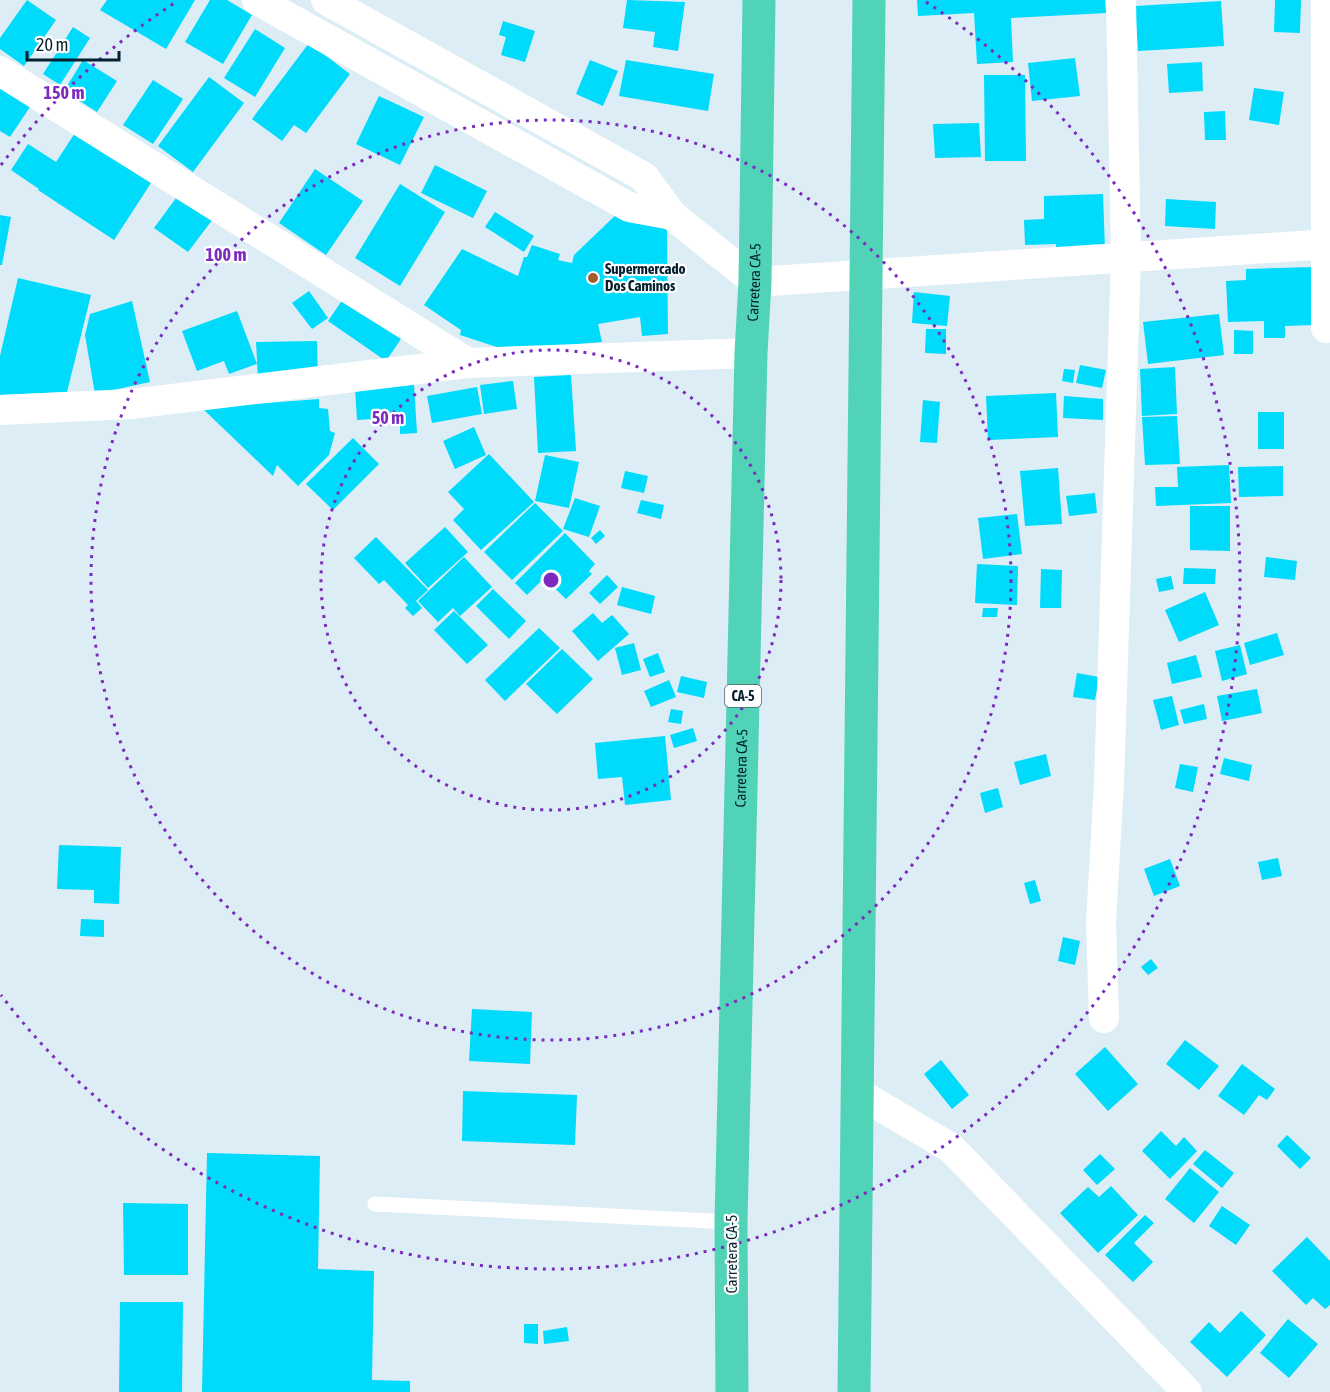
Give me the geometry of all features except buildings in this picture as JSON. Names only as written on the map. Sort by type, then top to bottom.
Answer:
[{"type":"highway","name":"Carretera CA-5","points":[[732,1392],[731,1222],[751,353],[755,282],[759,0]]},
{"type":"highway","points":[[854,1392],[869,0]]},
{"type":"street","points":[[257,0],[629,207],[672,215]]},
{"type":"street","points":[[326,0],[644,177],[672,215],[755,282],[1328,244]]},
{"type":"street","points":[[1104,1018],[1101,922],[1109,783],[1126,257],[1121,0]]},
{"type":"street","points":[[1326,0],[1328,244],[1326,328]]},
{"type":"street","points":[[0,71],[468,363]]},
{"type":"street","points":[[0,410],[131,404],[468,363],[751,353]]},
{"type":"street","points":[[858,1093],[951,1148],[1187,1392]]},
{"type":"lane","points":[[375,1204],[731,1222]]},
{"type":"place","name":"Supermercado Dos Caminos","points":[[593,278]]}]
